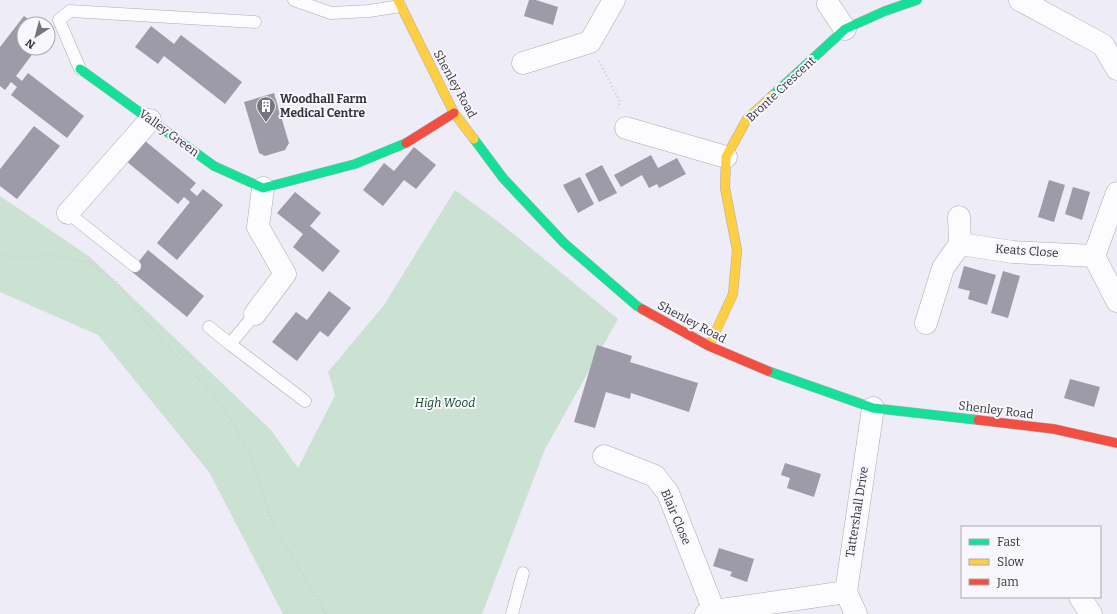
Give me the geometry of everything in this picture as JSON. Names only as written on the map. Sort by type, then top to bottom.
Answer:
[{"type":"street","points":[[524,63],[590,42],[614,0]]},
{"type":"street","name":"Bronte Crescent","points":[[709,346],[733,294],[737,250],[725,188],[726,157],[747,119],[845,29],[885,11],[917,0]]},
{"type":"street","points":[[1020,0],[1103,45],[1117,69]]},
{"type":"street","name":"Shenley Road","points":[[399,3],[454,113],[503,178],[566,245],[637,306],[709,346],[786,378],[873,408],[1054,429],[1117,443]]},
{"type":"street","points":[[828,4],[845,29]]},
{"type":"street","name":"Valley Green","points":[[80,69],[214,166],[263,188]]},
{"type":"street","points":[[255,314],[285,274],[258,227],[263,188],[355,164],[409,142],[454,113]]},
{"type":"street","points":[[68,213],[150,120]]},
{"type":"street","points":[[626,128],[726,157]]},
{"type":"street","points":[[1117,193],[1094,256],[1117,301]]},
{"type":"street","points":[[926,322],[943,268],[960,244],[960,217]]},
{"type":"street","name":"Keats Close","points":[[960,244],[1013,252],[1094,256]]},
{"type":"street","name":"Tattershall Drive","points":[[846,592],[873,408]]},
{"type":"street","name":"Blair Close","points":[[604,456],[655,476],[668,493],[710,612]]},
{"type":"street","points":[[710,612],[846,592],[856,614]]},
{"type":"street","points":[[1081,598],[1091,614]]},
{"type":"lane","points":[[294,0],[331,13],[369,11],[399,3]]},
{"type":"lane","points":[[80,69],[59,20],[70,11],[254,22]]},
{"type":"lane","points":[[68,213],[135,266]]},
{"type":"lane","points":[[230,344],[255,314]]},
{"type":"lane","points":[[209,327],[305,401]]},
{"type":"lane","points":[[512,614],[523,573]]},
{"type":"path","points":[[590,42],[620,102],[616,116],[626,128]]},
{"type":"path","points":[[0,253],[16,258],[52,255],[87,262],[117,282],[148,325],[221,403],[250,454],[273,525],[326,614]]},
{"type":"green space","name":"High Wood","points":[[455,190],[500,223],[618,319],[545,449],[482,614],[283,614],[209,472],[98,335],[0,292],[0,196],[90,257],[271,430],[298,468],[335,395],[328,372],[384,305]]},
{"type":"building","points":[[529,0],[536,0],[558,7],[553,25],[524,16]]},
{"type":"building","points":[[16,26],[16,56],[31,56],[16,76],[22,81],[28,73],[84,116],[67,138],[11,95],[17,87],[11,82],[5,90],[0,86],[0,47]]},
{"type":"building","points":[[151,26],[174,44],[181,35],[242,82],[225,104],[164,56],[158,64],[135,47]]},
{"type":"building","name":"Woodhall Farm Medical Centre","points":[[274,93],[289,143],[285,150],[265,156],[259,153],[244,102]]},
{"type":"building","points":[[34,126],[60,146],[17,199],[0,186],[0,169]]},
{"type":"building","points":[[144,140],[196,183],[190,190],[197,196],[203,189],[223,205],[177,260],[157,243],[190,202],[184,197],[178,204],[126,161]]},
{"type":"building","points":[[414,147],[436,165],[416,189],[404,180],[383,206],[363,190],[384,163],[394,171]]},
{"type":"building","points":[[651,155],[658,168],[677,158],[686,174],[659,188],[657,184],[649,188],[642,175],[621,187],[614,175]]},
{"type":"building","points":[[602,165],[617,193],[599,202],[585,174]]},
{"type":"building","points":[[580,177],[594,204],[578,213],[563,185]]},
{"type":"building","points":[[1049,180],[1065,185],[1054,222],[1038,217]]},
{"type":"building","points":[[1073,187],[1090,192],[1082,220],[1065,214]]},
{"type":"building","points":[[295,192],[321,213],[310,226],[340,251],[323,272],[293,247],[303,234],[277,213]]},
{"type":"building","points":[[148,250],[204,296],[187,317],[131,271]]},
{"type":"building","points":[[964,266],[996,275],[987,305],[968,299],[970,291],[958,288]]},
{"type":"building","points":[[1003,271],[1020,276],[1008,318],[991,313]]},
{"type":"building","points":[[329,291],[351,308],[328,337],[320,331],[297,361],[272,342],[296,312],[307,320]]},
{"type":"building","points":[[597,345],[632,356],[630,362],[698,383],[689,412],[631,393],[630,399],[606,392],[595,428],[574,422]]},
{"type":"building","points":[[1070,379],[1100,387],[1094,407],[1064,398]]},
{"type":"building","points":[[785,463],[821,474],[814,497],[787,488],[790,478],[781,475]]},
{"type":"building","points":[[719,548],[754,559],[747,582],[730,576],[732,572],[713,566]]},
{"type":"traffic: fast","points":[[773,95],[845,29],[885,11],[917,0]]},
{"type":"traffic: fast","points":[[80,69],[214,166],[263,188],[355,164],[406,143]]},
{"type":"traffic: fast","points":[[474,139],[503,178],[564,243],[642,309]]},
{"type":"traffic: fast","points":[[768,371],[873,408],[978,420]]},
{"type":"traffic: slow","points":[[398,0],[454,113],[474,139]]},
{"type":"traffic: slow","points":[[709,346],[733,294],[737,250],[725,188],[726,157],[747,119],[773,95]]},
{"type":"traffic: jam","points":[[406,143],[454,113]]},
{"type":"traffic: jam","points":[[642,309],[709,346],[768,371]]},
{"type":"traffic: jam","points":[[978,420],[1054,429],[1117,443]]},
{"type":"place","name":"Woodhall Farm Medical Centre","points":[[266,123]]}]
